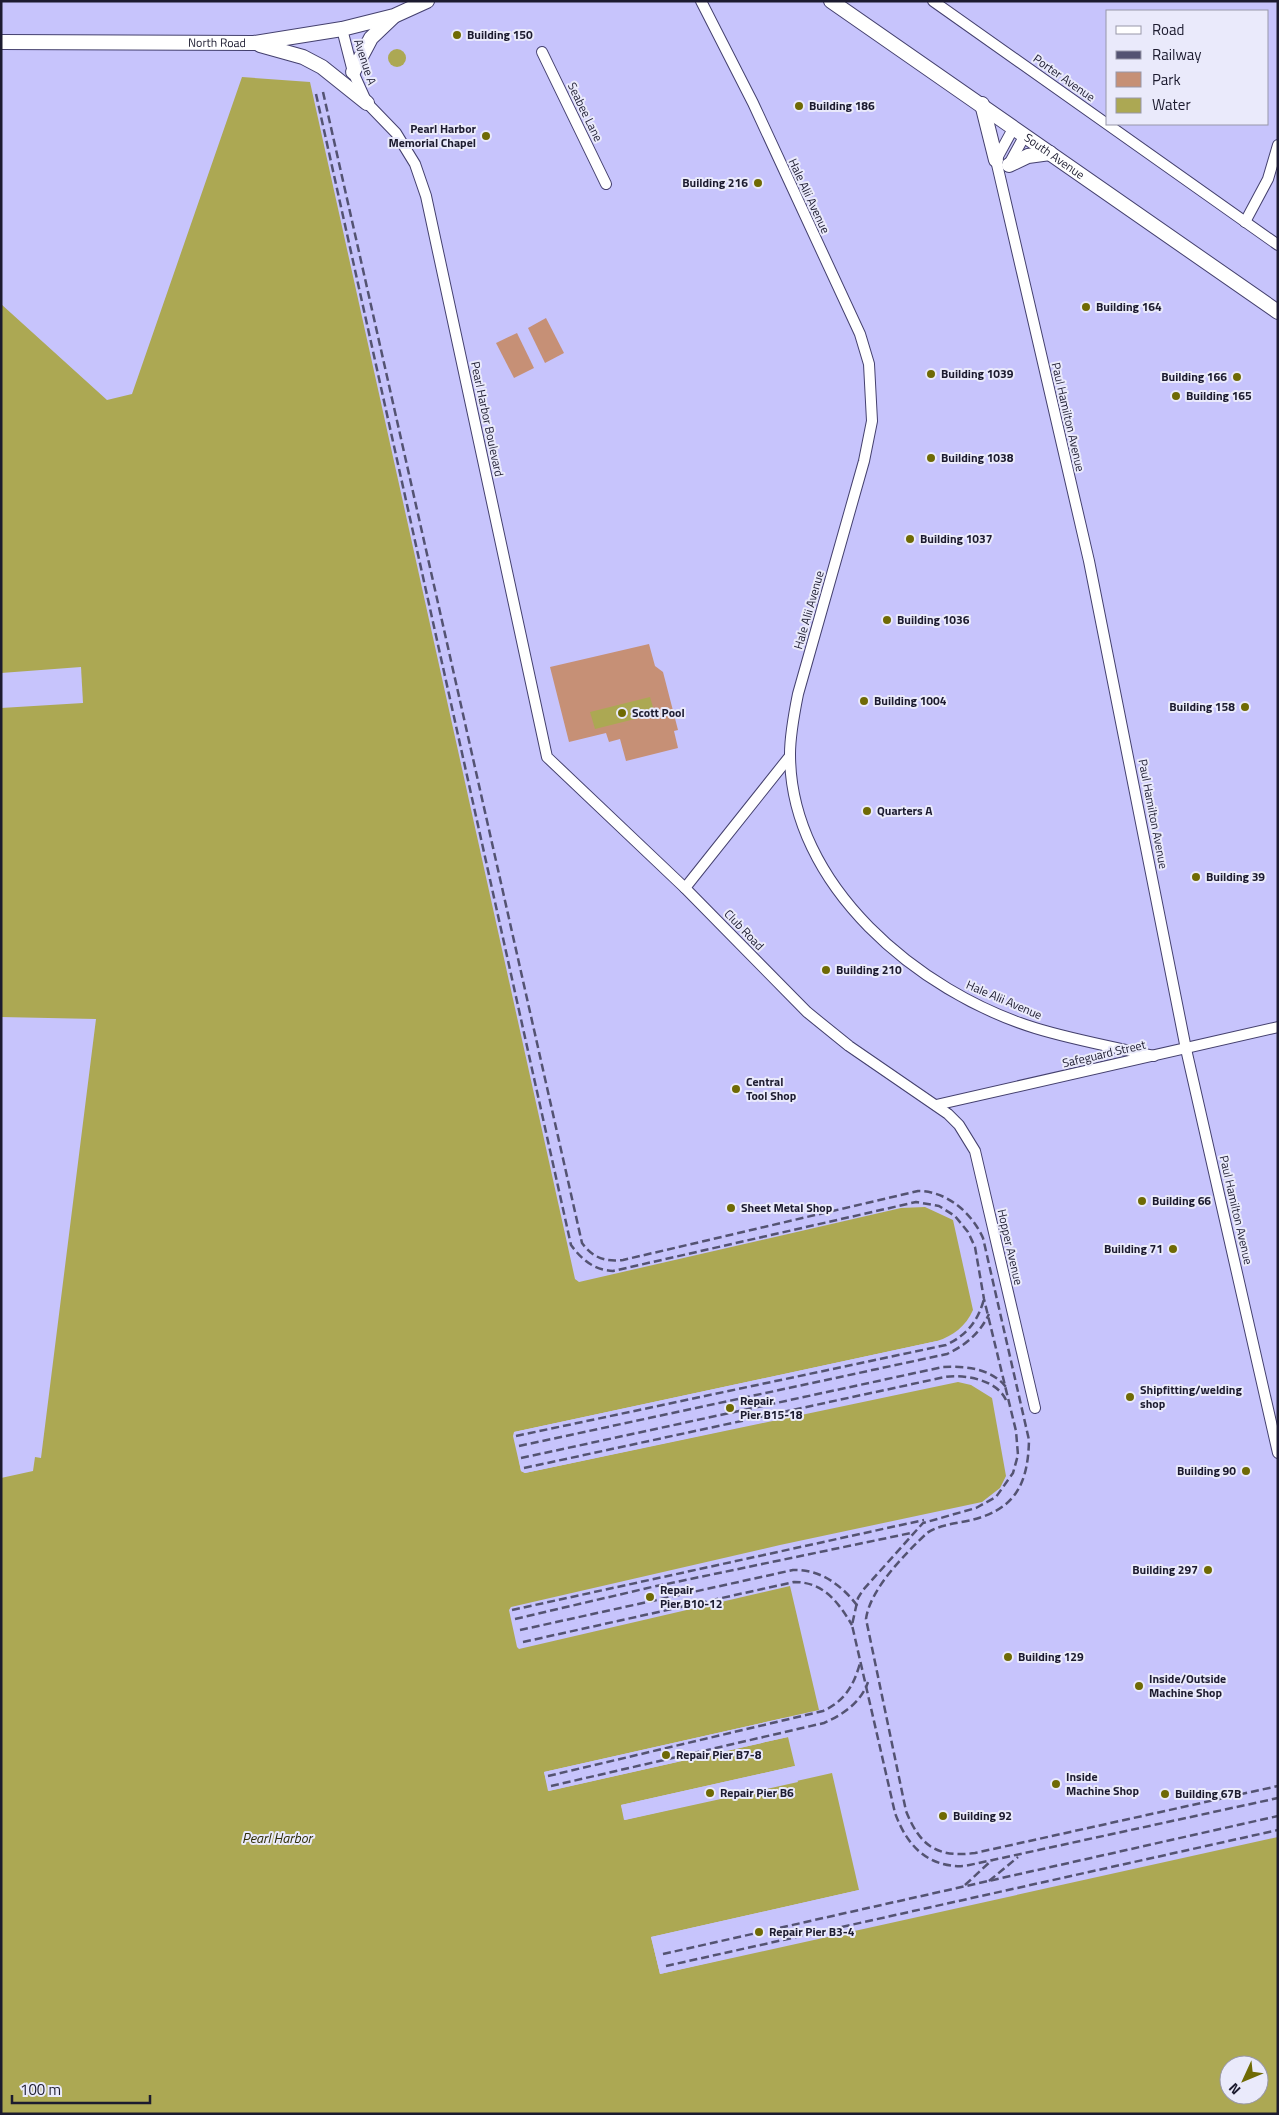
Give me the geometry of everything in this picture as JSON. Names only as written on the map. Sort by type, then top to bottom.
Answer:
[{"type":"street","name":"North Road","points":[[1,42],[254,43],[342,29],[394,16],[427,1]]},
{"type":"street","name":"Hale Alii Avenue","points":[[701,1],[753,103],[852,316],[869,364],[872,420],[868,445],[798,694],[790,756],[797,804],[808,837],[824,870],[868,927],[919,971],[975,1003],[1034,1028],[1154,1056]]},
{"type":"street","name":"South Avenue","points":[[831,1],[982,104],[1278,312]]},
{"type":"street","name":"Porter Avenue","points":[[933,1],[1106,123]]},
{"type":"street","points":[[353,72],[370,38],[394,16]]},
{"type":"street","name":"Avenue A","points":[[342,29],[353,72],[366,103]]},
{"type":"street","points":[[254,43],[303,57],[322,67],[366,103]]},
{"type":"street","name":"Seabee Lane","points":[[542,52],[606,184]]},
{"type":"street","name":"Pearl Harbor Boulevard","points":[[366,103],[396,133],[415,164],[426,196],[547,757]]},
{"type":"street","points":[[982,104],[1002,163]]},
{"type":"street","name":"Porter Avenue","points":[[1109,125],[1278,245]]},
{"type":"street","points":[[1002,163],[1020,131]]},
{"type":"street","points":[[1246,222],[1268,179],[1278,145]]},
{"type":"street","points":[[1002,163],[1028,156],[1050,153]]},
{"type":"street","name":"Paul Hamilton Avenue","points":[[1002,163],[1001,180],[1089,560],[1186,1049],[1278,1453]]},
{"type":"street","points":[[685,888],[790,756]]},
{"type":"street","name":"Club Road","points":[[547,757],[685,888],[807,1012],[849,1046],[936,1105]]},
{"type":"street","name":"Safeguard Street","points":[[936,1105],[1278,1027]]},
{"type":"street","name":"Hopper Avenue","points":[[936,1105],[959,1125],[975,1151],[1034,1408]]},
{"type":"green space","points":[[546,318],[564,353],[545,363],[528,328]]},
{"type":"green space","points":[[517,333],[534,368],[514,378],[496,343]]},
{"type":"green space","points":[[649,644],[655,666],[663,672],[678,730],[674,731],[678,748],[626,761],[620,739],[609,742],[606,733],[569,742],[550,667]]},
{"type":"water","points":[[397,49],[403,52],[406,58],[403,64],[397,67],[391,64],[388,58],[391,52]]},
{"type":"water","name":"Pearl Harbor","points":[[242,77],[310,82],[575,1279],[579,1282],[901,1208],[925,1207],[953,1220],[973,1310],[963,1326],[948,1336],[937,1341],[514,1432],[521,1471],[525,1473],[958,1382],[971,1385],[992,1398],[1006,1476],[1000,1488],[982,1502],[780,1545],[511,1607],[509,1610],[519,1649],[790,1586],[819,1710],[544,1772],[549,1791],[788,1737],[795,1766],[621,1805],[624,1820],[832,1773],[859,1890],[651,1937],[660,1974],[1278,1837],[1278,2114],[1,2114],[1,1478],[33,1471],[35,1457],[41,1458],[96,1019],[1,1017],[1,304],[107,400],[132,394]]},
{"type":"water","name":"Scott Pool","points":[[650,697],[655,714],[595,729],[590,712]]},
{"type":"pier","points":[[81,667],[83,703],[1,708],[1,673]]},
{"type":"pier","points":[[937,1341],[938,1344],[515,1436],[525,1471],[946,1381],[946,1383],[525,1473],[521,1471],[513,1436],[514,1432]]},
{"type":"pier","points":[[784,1718],[784,1720],[547,1774],[550,1788],[788,1735],[788,1737],[548,1791],[544,1772]]},
{"type":"pier","points":[[795,1766],[795,1769],[624,1807],[626,1817],[797,1779],[798,1782],[625,1820],[621,1805]]},
{"type":"pier","points":[[859,1890],[860,1893],[654,1939],[661,1971],[867,1924],[868,1926],[660,1974],[651,1937]]},
{"type":"railway","points":[[323,92],[582,1243],[600,1258],[623,1260],[918,1191],[929,1192],[948,1199],[965,1212],[978,1229],[983,1238],[1029,1440],[1026,1471],[1015,1494],[996,1511],[983,1517],[941,1526],[927,1533],[881,1584],[874,1596],[866,1619],[906,1811],[911,1823],[924,1841],[940,1851],[962,1854],[975,1853],[1278,1786]]},
{"type":"railway","points":[[316,94],[571,1245],[589,1263],[600,1269],[613,1271],[916,1202],[939,1206],[955,1216],[968,1232],[975,1247],[984,1299],[1016,1431],[1018,1455],[1013,1473],[996,1497],[976,1508],[923,1523],[863,1590],[858,1598],[852,1625],[895,1813],[906,1835],[921,1853],[940,1863],[952,1866],[965,1866],[1278,1798]]},
{"type":"railway","points":[[516,1436],[946,1345],[960,1337],[971,1326],[984,1299]]},
{"type":"railway","points":[[519,1446],[947,1354],[972,1338],[989,1314]]},
{"type":"railway","points":[[521,1458],[943,1367],[969,1368],[985,1372],[1006,1387]]},
{"type":"railway","points":[[524,1468],[945,1377],[971,1378],[988,1383],[1002,1393],[1006,1400]]},
{"type":"railway","points":[[512,1610],[924,1520]]},
{"type":"railway","points":[[515,1619],[652,1587],[911,1533]]},
{"type":"railway","points":[[520,1630],[793,1570],[813,1572],[830,1580],[846,1593],[859,1608]]},
{"type":"railway","points":[[523,1642],[794,1582],[814,1585],[829,1595],[852,1625]]},
{"type":"railway","points":[[548,1776],[823,1711],[831,1707],[848,1692],[860,1663]]},
{"type":"railway","points":[[551,1786],[824,1723],[856,1702],[868,1682]]},
{"type":"railway","points":[[663,1954],[1278,1816]]},
{"type":"railway","points":[[666,1966],[1278,1830]]},
{"type":"railway","points":[[989,1881],[1018,1857]]},
{"type":"railway","points":[[965,1885],[992,1860]]},
{"type":"place","name":"Building 150","points":[[457,35]]},
{"type":"place","name":"Building 186","points":[[799,106]]},
{"type":"place","name":"Pearl Harbor Memorial Chapel","points":[[486,136]]},
{"type":"place","name":"Building 216","points":[[758,183]]},
{"type":"place","name":"Building 164","points":[[1086,307]]},
{"type":"place","name":"Building 1039","points":[[931,374]]},
{"type":"place","name":"Building 166","points":[[1237,377]]},
{"type":"place","name":"Building 165","points":[[1176,396]]},
{"type":"place","name":"Building 1038","points":[[931,458]]},
{"type":"place","name":"Building 1037","points":[[910,539]]},
{"type":"place","name":"Building 1036","points":[[887,620]]},
{"type":"place","name":"Building 1004","points":[[864,701]]},
{"type":"place","name":"Building 158","points":[[1245,707]]},
{"type":"place","name":"Scott Pool","points":[[622,713]]},
{"type":"place","name":"Quarters A","points":[[867,811]]},
{"type":"place","name":"Building 39","points":[[1196,877]]},
{"type":"place","name":"Building 210","points":[[826,970]]},
{"type":"place","name":"Central Tool Shop","points":[[736,1089]]},
{"type":"place","name":"Building 66","points":[[1142,1201]]},
{"type":"place","name":"Sheet Metal Shop","points":[[731,1208]]},
{"type":"place","name":"Building 71","points":[[1173,1249]]},
{"type":"place","name":"Shipfitting/welding shop","points":[[1130,1397]]},
{"type":"place","name":"Repair Pier B15-18","points":[[730,1408]]},
{"type":"place","name":"Building 90","points":[[1246,1471]]},
{"type":"place","name":"Building 297","points":[[1208,1570]]},
{"type":"place","name":"Repair Pier B10-12","points":[[650,1597]]},
{"type":"place","name":"Building 129","points":[[1008,1657]]},
{"type":"place","name":"Inside/Outside Machine Shop","points":[[1139,1686]]},
{"type":"place","name":"Repair Pier B7-8","points":[[666,1755]]},
{"type":"place","name":"Inside Machine Shop","points":[[1056,1784]]},
{"type":"place","name":"Repair Pier B6","points":[[710,1793]]},
{"type":"place","name":"Building 67B","points":[[1165,1794]]},
{"type":"place","name":"Building 92","points":[[943,1816]]},
{"type":"place","name":"Repair Pier B3-4","points":[[759,1932]]}]
